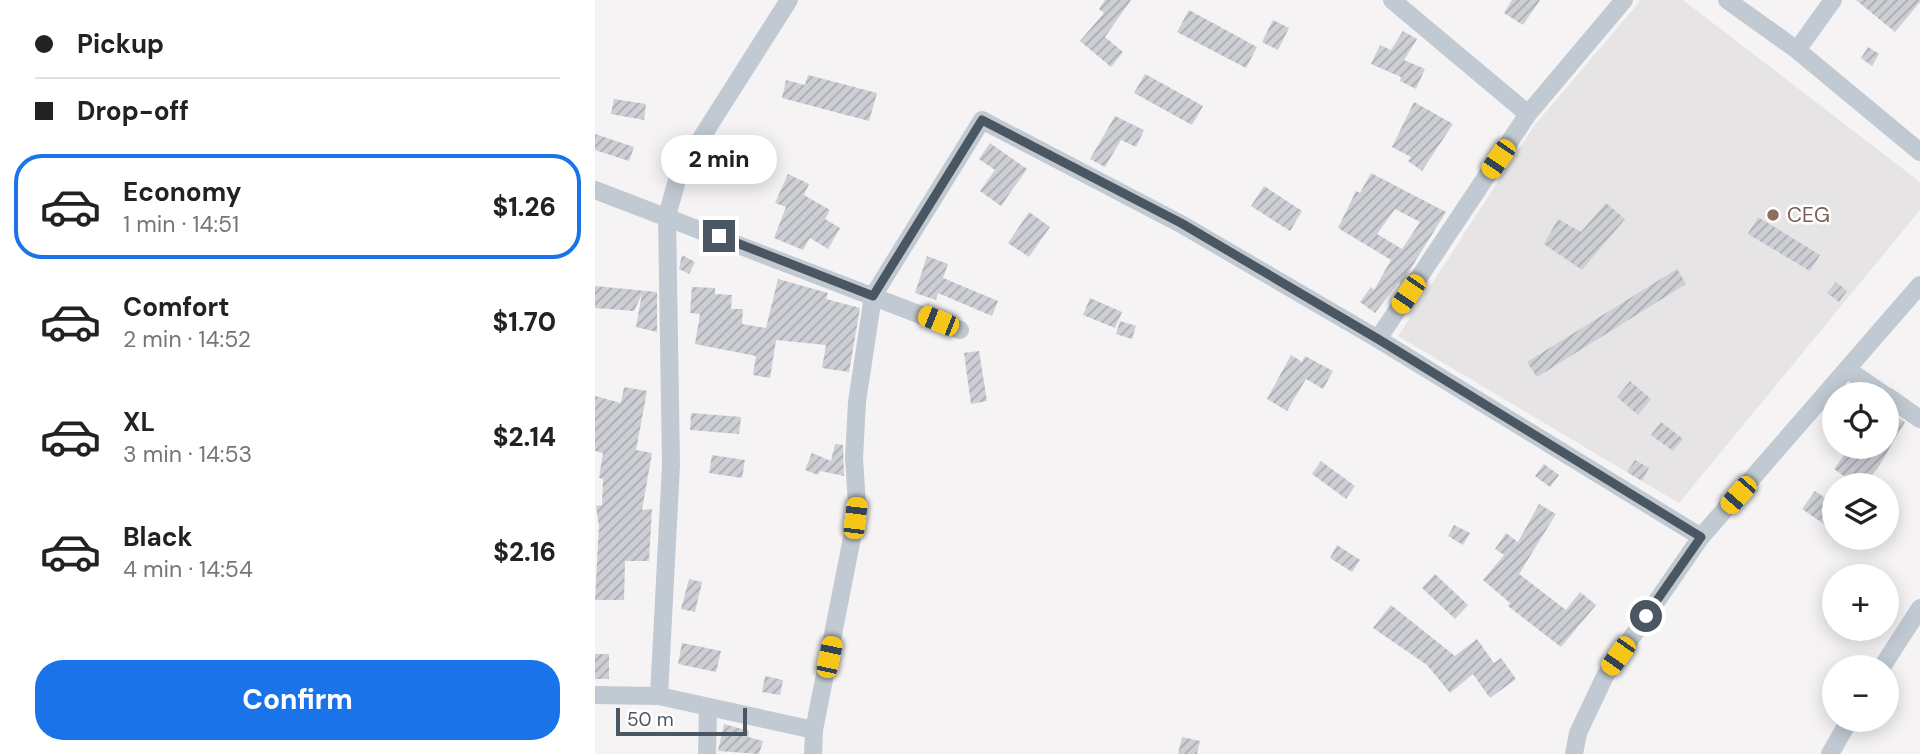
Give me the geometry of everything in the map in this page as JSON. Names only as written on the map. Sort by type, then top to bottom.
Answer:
[{"type":"street","points":[[659,696],[671,465],[667,216],[679,173],[789,0]]},
{"type":"street","points":[[1392,0],[1528,114]]},
{"type":"street","points":[[1378,339],[1528,114],[1624,0]]},
{"type":"street","points":[[1727,0],[1797,50],[1920,152]]},
{"type":"street","points":[[1797,50],[1833,0]]},
{"type":"street","points":[[813,754],[814,730],[857,504],[854,458],[857,402],[873,296],[982,120],[1181,223],[1378,339],[1701,537]]},
{"type":"street","points":[[595,190],[960,330]]},
{"type":"street","points":[[1574,754],[1578,733],[1605,676],[1701,537],[1920,285]]},
{"type":"street","points":[[1848,369],[1866,382]]},
{"type":"street","points":[[1899,405],[1920,419]]},
{"type":"street","points":[[1890,655],[1920,608]]},
{"type":"street","points":[[595,695],[659,696],[814,730]]},
{"type":"street","points":[[707,754],[708,707]]},
{"type":"street","points":[[1829,754],[1842,732]]},
{"type":"shaded area","points":[[1641,0],[1683,0],[1920,182],[1920,210],[1679,503],[1398,336],[1534,126]]},
{"type":"building","points":[[1105,0],[1131,0],[1105,37],[1123,52],[1111,67],[1080,41],[1104,13],[1099,9]]},
{"type":"building","points":[[1512,0],[1540,0],[1523,25],[1504,13]]},
{"type":"building","points":[[1856,0],[1920,0],[1920,2],[1895,32]]},
{"type":"building","points":[[1189,10],[1257,47],[1246,68],[1177,32]]},
{"type":"building","points":[[1273,20],[1289,28],[1278,50],[1262,42]]},
{"type":"building","points":[[1403,31],[1417,39],[1404,60],[1425,69],[1416,89],[1400,81],[1401,77],[1371,64],[1380,45],[1391,50]]},
{"type":"building","points":[[1868,47],[1879,54],[1872,66],[1861,58]]},
{"type":"building","points":[[1145,74],[1203,106],[1192,125],[1134,93]]},
{"type":"building","points":[[808,75],[877,93],[869,121],[782,98],[786,80],[805,85]]},
{"type":"building","points":[[614,99],[646,104],[644,120],[611,114]]},
{"type":"building","points":[[1414,102],[1453,124],[1422,171],[1408,161],[1411,157],[1392,147]]},
{"type":"building","points":[[1115,116],[1144,130],[1136,147],[1121,140],[1105,167],[1090,159]]},
{"type":"building","points":[[595,134],[634,147],[629,161],[595,150]]},
{"type":"building","points":[[990,143],[1027,169],[1001,206],[980,191],[995,170],[979,159]]},
{"type":"building","points":[[1371,173],[1446,212],[1401,284],[1399,282],[1375,313],[1360,302],[1371,287],[1374,290],[1391,260],[1338,228],[1356,191],[1360,193]],"holes":[[[1395,209],[1420,222],[1402,249],[1377,234]]]},
{"type":"building","points":[[788,174],[809,184],[804,195],[830,210],[825,219],[840,228],[828,249],[810,238],[803,250],[774,238],[786,207],[775,203]]},
{"type":"building","points":[[1264,186],[1302,211],[1290,231],[1251,206]]},
{"type":"building","points":[[1606,203],[1625,219],[1582,270],[1544,244],[1558,219],[1581,232]]},
{"type":"building","points":[[1029,212],[1050,227],[1029,257],[1008,243]]},
{"type":"building","points":[[1758,217],[1820,255],[1810,271],[1748,234]]},
{"type":"building","points":[[682,255],[695,262],[689,274],[679,269]]},
{"type":"building","points":[[927,256],[948,264],[943,278],[998,301],[992,316],[938,293],[936,300],[915,293]]},
{"type":"building","points":[[1677,269],[1686,284],[1537,377],[1527,362]]},
{"type":"building","points":[[778,279],[828,293],[826,299],[860,308],[849,372],[822,368],[826,345],[776,340],[770,378],[753,375],[756,356],[695,344],[700,314],[690,313],[692,287],[715,288],[715,294],[732,295],[731,309],[743,309],[742,324],[766,328]]},
{"type":"building","points":[[1836,282],[1847,291],[1839,302],[1827,293]]},
{"type":"building","points":[[595,286],[657,292],[657,332],[636,327],[642,294],[634,311],[595,308]]},
{"type":"building","points":[[1090,298],[1122,312],[1115,328],[1083,315]]},
{"type":"building","points":[[1120,321],[1136,326],[1132,339],[1116,334]]},
{"type":"building","points":[[979,351],[987,401],[971,404],[964,353]]},
{"type":"building","points":[[1291,355],[1302,362],[1305,356],[1333,371],[1323,389],[1306,379],[1287,411],[1267,399]]},
{"type":"building","points":[[1630,381],[1651,399],[1638,415],[1617,397]]},
{"type":"building","points":[[624,387],[647,391],[636,450],[652,453],[642,510],[652,509],[649,561],[625,561],[624,600],[595,600],[599,526],[596,506],[602,505],[603,479],[599,478],[603,453],[595,451],[595,396],[621,403]]},
{"type":"building","points":[[691,413],[741,417],[739,434],[690,430]]},
{"type":"building","points":[[1899,418],[1905,422],[1899,432]]},
{"type":"building","points":[[1661,422],[1683,439],[1673,451],[1651,435]]},
{"type":"building","points":[[835,444],[843,445],[844,476],[820,471],[818,475],[805,470],[812,453],[831,461]]},
{"type":"building","points":[[712,455],[745,460],[742,478],[709,473]]},
{"type":"building","points":[[1841,459],[1883,459],[1874,473],[1840,473],[1834,469]]},
{"type":"building","points":[[1635,460],[1649,468],[1642,481],[1627,472]]},
{"type":"building","points":[[1321,461],[1355,486],[1346,499],[1312,474]]},
{"type":"building","points":[[1544,464],[1559,475],[1550,487],[1535,476]]},
{"type":"building","points":[[1815,491],[1822,496],[1822,523],[1802,509]]},
{"type":"building","points":[[1539,504],[1556,514],[1519,574],[1566,610],[1580,592],[1596,605],[1561,647],[1508,606],[1510,603],[1483,580],[1504,555],[1495,549],[1506,533],[1518,542]]},
{"type":"building","points":[[1454,525],[1470,533],[1463,545],[1448,536]]},
{"type":"building","points":[[1337,545],[1360,560],[1352,572],[1330,558]]},
{"type":"building","points":[[1435,574],[1468,605],[1455,619],[1422,588]]},
{"type":"building","points":[[689,579],[702,582],[695,612],[681,609]]},
{"type":"building","points":[[1391,605],[1455,656],[1477,639],[1494,663],[1501,658],[1516,679],[1490,698],[1473,674],[1450,693],[1427,665],[1373,628]]},
{"type":"building","points":[[682,643],[721,651],[716,672],[678,664]]},
{"type":"building","points":[[595,654],[609,654],[609,679],[595,679]]},
{"type":"building","points":[[765,676],[783,680],[780,695],[762,692]]},
{"type":"building","points":[[724,724],[749,731],[748,737],[763,741],[759,754],[718,751]]},
{"type":"building","points":[[1182,737],[1200,741],[1197,754],[1178,754]]},
{"type":"place","name":"CEG","points":[[1773,215]]},
{"type":"route","points":[[719,236],[873,296],[982,120],[1181,223],[1378,339],[1701,537],[1646,616]]}]
